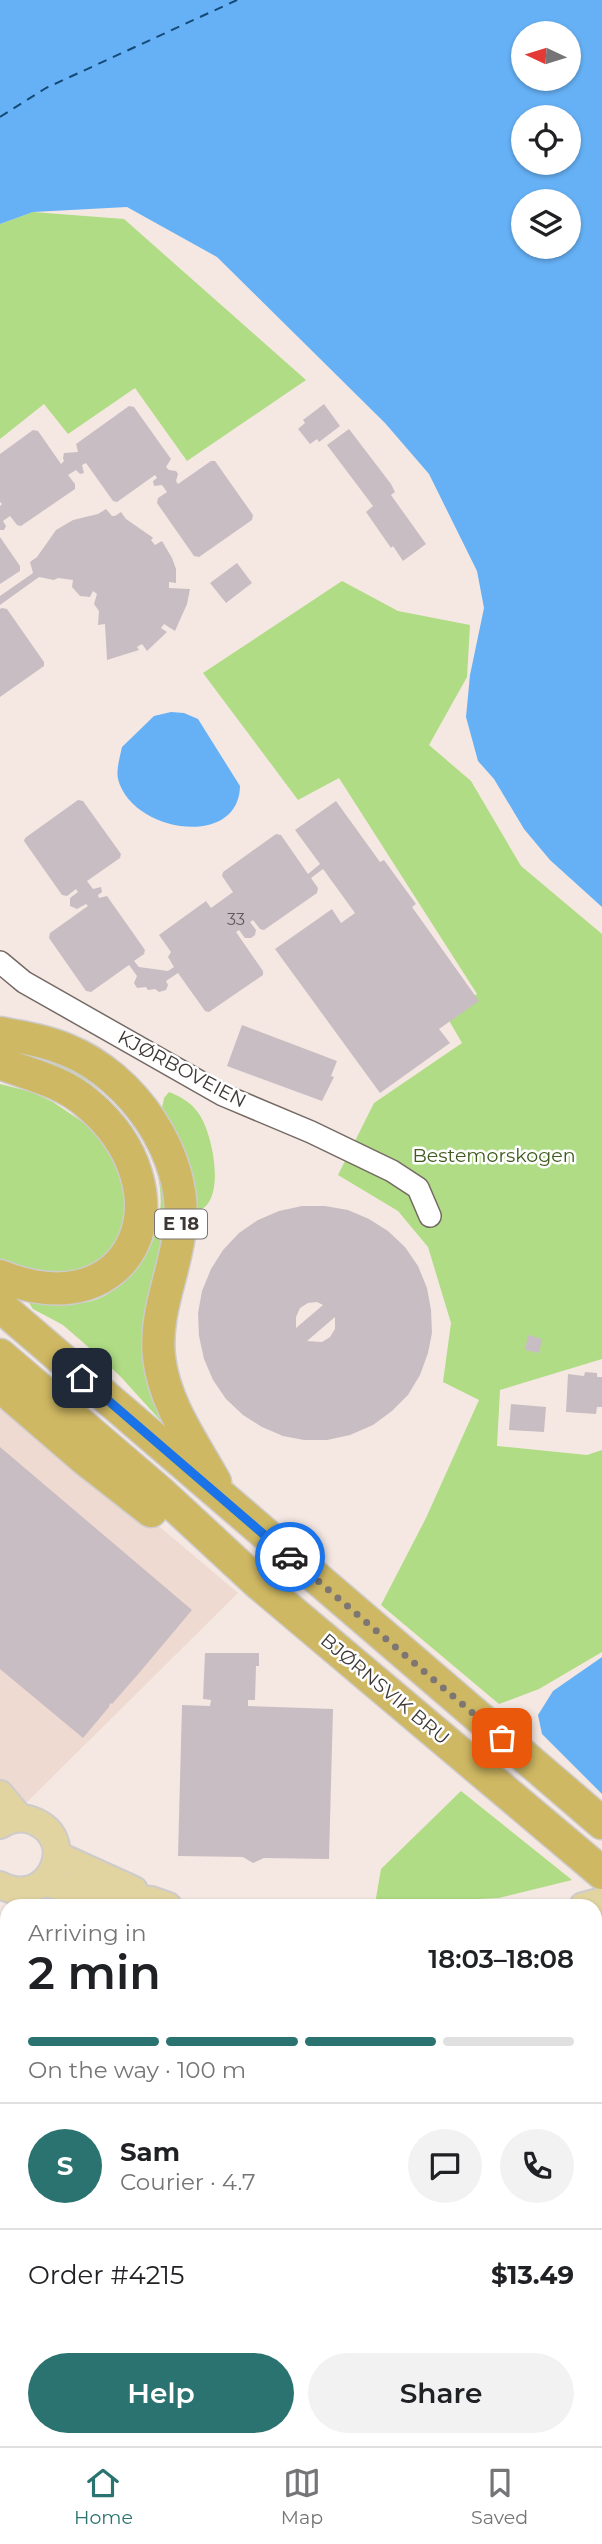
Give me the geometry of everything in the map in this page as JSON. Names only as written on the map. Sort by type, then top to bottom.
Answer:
[{"type":"highway","name":"E 18","points":[[0,1033],[67,1050],[105,1072],[140,1106],[164,1147],[178,1185],[181,1223],[175,1259],[160,1315],[159,1357],[182,1447]]},
{"type":"highway","name":"E 18","points":[[0,1276],[29,1287],[49,1290],[81,1286],[112,1270],[134,1240],[141,1222],[142,1191],[139,1176],[114,1130],[72,1091],[55,1082],[7,1068]]},
{"type":"highway","name":"E 18","points":[[0,1306],[182,1447]]},
{"type":"highway","points":[[0,1355],[198,1535]]},
{"type":"highway","points":[[0,1386],[136,1500],[198,1535]]},
{"type":"highway","name":"BJØRNSVIK BRU","points":[[182,1447],[225,1502],[602,1823]]},
{"type":"highway","name":"BJØRNSVIK BRU","points":[[198,1535],[602,1873]]},
{"type":"main road","points":[[0,1794],[10,1821],[33,1821],[46,1828],[54,1840],[57,1854],[53,1871],[43,1884],[28,1890],[4,1889]]},
{"type":"main road","points":[[57,1854],[152,1899]]},
{"type":"main road","points":[[43,1884],[129,1899]]},
{"type":"street","name":"KJØRBOVEIEN","points":[[0,962],[24,982],[223,1095],[311,1132],[392,1171],[418,1188],[429,1216]]},
{"type":"shaded area","points":[[0,1392],[238,1593],[21,1808],[0,1833]]},
{"type":"green space","points":[[33,212],[124,219],[306,380],[187,461],[135,388],[68,434],[44,404],[0,439],[0,224]]},
{"type":"green space","name":"Bestemorskogen","points":[[342,581],[398,611],[470,625],[467,677],[429,745],[471,781],[521,866],[602,934],[602,1359],[500,1390],[497,1446],[587,1455],[602,1450],[602,1652],[539,1689],[499,1704],[381,1605],[426,1518],[479,1400],[443,1382],[451,1323],[428,1247],[398,1211],[338,1175],[374,1103],[462,1043],[447,1017],[477,994],[339,778],[298,800],[203,673]]},
{"type":"green space","points":[[24,1051],[74,1065],[135,1115],[168,1182],[163,1419],[160,1420],[120,1376],[86,1345],[63,1325],[33,1309],[27,1300],[81,1303],[100,1298],[117,1288],[132,1274],[149,1249],[159,1217],[160,1193],[157,1170],[148,1148],[137,1128],[121,1109],[84,1079],[25,1056],[22,1053]]},
{"type":"green space","points":[[0,1084],[32,1092],[53,1102],[96,1131],[121,1168],[127,1222],[106,1260],[61,1278],[0,1264]]},
{"type":"green space","points":[[169,1092],[184,1099],[196,1110],[211,1146],[215,1178],[213,1192],[208,1203],[200,1210],[193,1208],[189,1169],[175,1136],[161,1113],[164,1098]]},
{"type":"green space","points":[[461,1791],[572,1880],[499,1898],[376,1899],[381,1869]]},
{"type":"water","points":[[0,0],[602,0],[602,907],[550,860],[524,829],[494,779],[478,761],[466,717],[470,675],[484,608],[477,571],[429,474],[385,423],[217,257],[127,207],[33,212],[0,224]]},
{"type":"water","points":[[171,712],[184,713],[198,719],[240,786],[235,806],[222,819],[205,826],[162,822],[143,812],[127,797],[118,779],[122,747],[154,716]]},
{"type":"water","points":[[602,1657],[602,1794],[542,1734],[538,1715],[553,1691]]},
{"type":"building","points":[[324,404],[340,426],[319,442],[317,439],[310,444],[298,429],[305,423],[303,420]]},
{"type":"building","points":[[129,406],[134,407],[171,459],[166,467],[176,471],[178,484],[211,461],[215,461],[253,515],[252,520],[199,557],[194,556],[157,503],[158,498],[167,492],[162,485],[154,486],[153,481],[157,478],[155,475],[117,502],[113,501],[86,463],[82,465],[84,473],[80,474],[76,470],[68,475],[75,484],[75,489],[21,526],[10,516],[3,521],[6,526],[4,530],[0,530],[0,454],[33,430],[38,431],[61,464],[64,461],[64,453],[78,452],[76,444]]},
{"type":"building","points":[[349,429],[391,484],[395,492],[391,495],[426,544],[403,561],[366,512],[373,506],[327,445]]},
{"type":"building","points":[[106,509],[112,516],[121,512],[126,519],[152,537],[155,545],[162,541],[176,569],[176,583],[169,582],[169,588],[190,589],[187,604],[175,631],[164,624],[161,628],[167,632],[147,651],[142,644],[137,647],[139,650],[107,660],[105,624],[98,625],[99,611],[94,604],[97,594],[93,591],[90,597],[80,596],[72,587],[73,580],[39,577],[0,605],[0,596],[33,573],[30,562],[37,557],[56,530],[73,520],[98,514]]},
{"type":"building","points":[[0,537],[20,566],[20,571],[0,584]]},
{"type":"building","points":[[237,563],[252,583],[226,603],[210,583]]},
{"type":"building","points":[[0,609],[7,609],[44,662],[44,666],[0,697]]},
{"type":"building","points":[[78,800],[83,801],[121,854],[120,858],[87,881],[93,889],[101,887],[99,898],[107,896],[145,950],[144,954],[134,961],[139,967],[168,971],[174,967],[168,957],[171,952],[159,935],[206,901],[211,908],[233,892],[222,876],[223,872],[276,834],[281,835],[308,874],[320,864],[295,830],[336,801],[380,862],[384,860],[416,904],[412,907],[479,1001],[439,1029],[450,1043],[380,1093],[275,949],[332,909],[341,923],[355,913],[323,869],[311,878],[318,888],[317,893],[264,930],[253,920],[250,922],[256,930],[251,938],[245,938],[239,930],[236,932],[263,971],[263,975],[209,1012],[205,1011],[178,973],[166,981],[166,990],[159,992],[146,987],[137,988],[134,983],[137,976],[129,965],[91,992],[86,991],[49,938],[50,933],[88,906],[86,904],[77,909],[70,906],[70,898],[78,892],[76,889],[67,896],[62,895],[24,841]]},
{"type":"building","points":[[242,1025],[337,1061],[331,1076],[334,1077],[322,1101],[227,1066]]},
{"type":"building","points":[[302,1206],[325,1206],[348,1210],[369,1219],[388,1231],[405,1247],[418,1266],[427,1288],[432,1333],[420,1375],[408,1395],[392,1411],[373,1425],[350,1435],[327,1440],[304,1440],[283,1436],[262,1427],[243,1415],[226,1399],[213,1380],[204,1359],[198,1313],[202,1291],[211,1269],[223,1250],[239,1233],[258,1220],[279,1211]],"holes":[[[317,1302],[323,1305],[296,1328],[296,1317],[300,1308]],[[335,1317],[335,1329],[330,1337],[322,1342],[307,1341]]]},
{"type":"building","points":[[528,1335],[542,1339],[539,1353],[525,1350]]},
{"type":"building","points":[[585,1372],[597,1373],[597,1377],[602,1377],[602,1407],[597,1407],[596,1414],[566,1412],[568,1374],[584,1376]]},
{"type":"building","points":[[511,1404],[546,1407],[544,1432],[509,1430]]},
{"type":"building","points":[[0,1447],[192,1610],[112,1704],[110,1703],[83,1738],[0,1669]]},
{"type":"building","points":[[205,1653],[259,1653],[255,1700],[248,1700],[248,1706],[333,1709],[329,1859],[264,1858],[253,1863],[243,1857],[178,1856],[182,1705],[210,1706],[211,1700],[203,1699]]},
{"type":"ferry route","points":[[0,117],[46,88],[237,0]]},
{"type":"way so far","points":[[290,1557],[502,1738]]},
{"type":"route","points":[[82,1378],[290,1557]]}]
